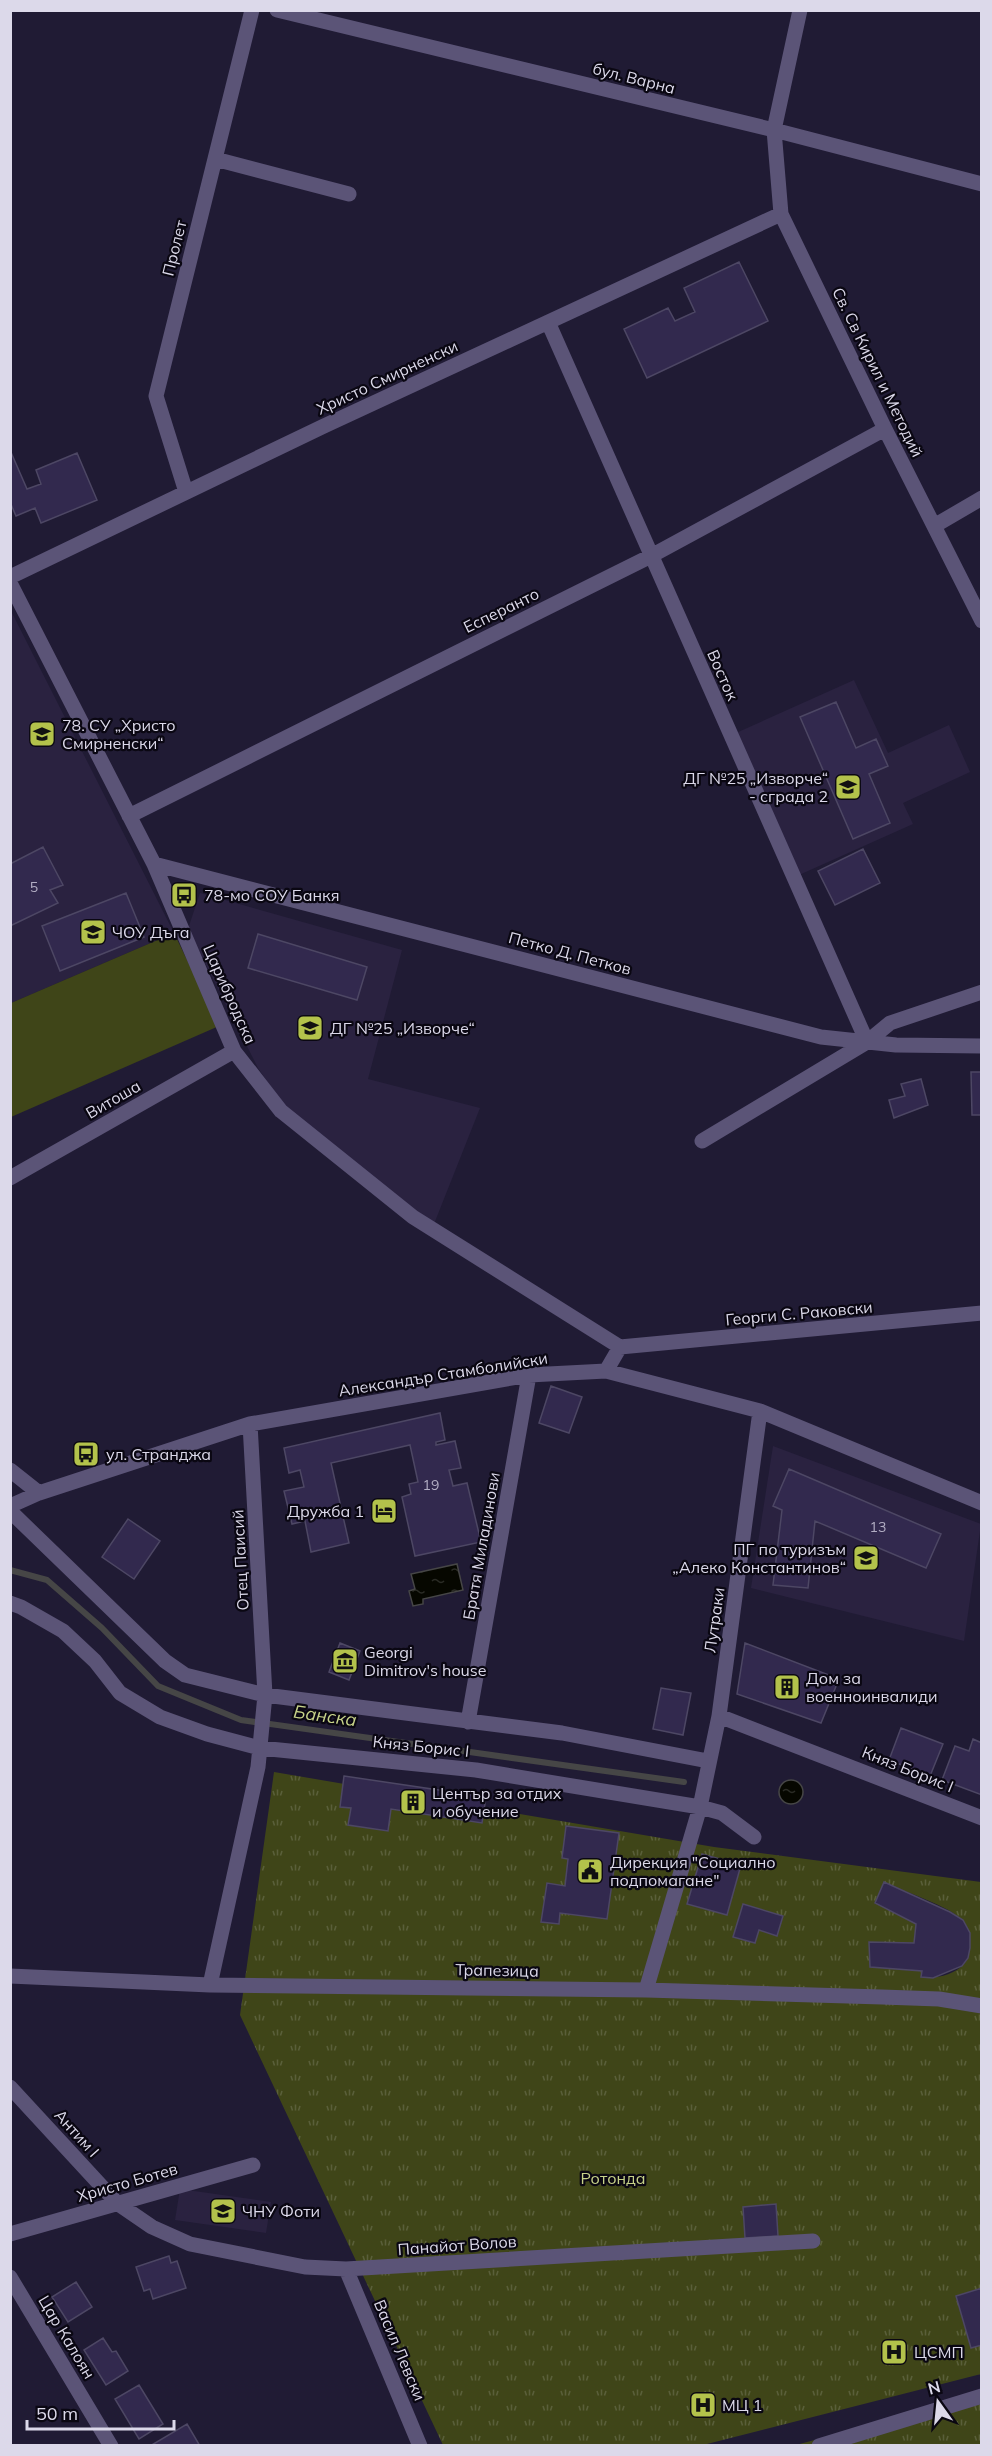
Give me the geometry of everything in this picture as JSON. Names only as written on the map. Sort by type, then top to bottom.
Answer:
[{"type":"street","name":"Пролет","points":[[186,492],[156,396],[252,10]]},
{"type":"street","name":"бул. Варна","points":[[277,10],[774,130],[981,184]]},
{"type":"street","name":"Св. Св Кирил и Методий","points":[[800,10],[774,130],[781,214],[981,621]]},
{"type":"street","points":[[215,159],[349,194]]},
{"type":"street","name":"Христо Смирненски","points":[[10,577],[186,492],[781,214]]},
{"type":"street","name":"Восток","points":[[548,322],[867,1042]]},
{"type":"street","name":"Есперанто","points":[[129,816],[651,556],[885,429]]},
{"type":"street","points":[[934,526],[981,498]]},
{"type":"street","name":"Царибродска","points":[[10,584],[154,864],[234,1051],[281,1111],[413,1217],[620,1347]]},
{"type":"street","name":"Петко Д. Петков","points":[[154,864],[821,1037],[896,1045],[981,1046]]},
{"type":"street","points":[[702,1141],[867,1042],[890,1023],[981,992]]},
{"type":"street","name":"Витоша","points":[[10,1178],[234,1051]]},
{"type":"street","name":"Георги С. Раковски","points":[[620,1347],[981,1313]]},
{"type":"street","points":[[606,1371],[620,1347]]},
{"type":"street","name":"Александър Стамболийски","points":[[10,1506],[39,1493],[250,1424],[529,1375],[606,1371],[760,1411],[981,1503]]},
{"type":"street","name":"Братя Миладинови","points":[[468,1722],[529,1375]]},
{"type":"street","name":"Лутраки","points":[[646,1990],[700,1807],[719,1716],[760,1411]]},
{"type":"street","name":"Отец Паисий","points":[[250,1424],[265,1695],[260,1744]]},
{"type":"street","points":[[10,1470],[39,1493]]},
{"type":"street","name":"Княз Борис I","points":[[10,1511],[165,1661],[185,1675],[265,1695],[562,1733],[708,1761]]},
{"type":"street","name":"Княз Борис I","points":[[10,1603],[21,1606],[63,1631],[95,1661],[120,1693],[160,1717],[207,1734],[260,1744],[476,1770],[700,1807],[722,1813],[754,1837]]},
{"type":"street","name":"Княз Борис I","points":[[719,1716],[981,1818]]},
{"type":"street","points":[[210,1985],[258,1767],[260,1744]]},
{"type":"street","name":"Трапезица","points":[[10,1976],[210,1985],[646,1990],[939,1999],[981,2006]]},
{"type":"street","name":"Антим I","points":[[10,2087],[117,2203]]},
{"type":"street","name":"Христо Ботев","points":[[10,2234],[253,2164]]},
{"type":"street","name":"Панайот Волов","points":[[117,2203],[152,2227],[190,2244],[305,2267],[346,2269],[813,2241]]},
{"type":"street","name":"Васил Левски","points":[[346,2269],[420,2445]]},
{"type":"street","name":"Цар Калоян","points":[[10,2277],[111,2445]]},
{"type":"street","points":[[819,2445],[981,2396]]},
{"type":"shaded area","name":"78. СУ „Христо Смирненски“","points":[[10,609],[174,933],[11,1003],[10,1003]]},
{"type":"shaded area","name":"ДГ №25 „Изворче“ - сграда 2","points":[[854,680],[888,753],[949,725],[970,772],[903,803],[913,824],[799,875],[736,733]]},
{"type":"shaded area","name":"ДГ №25 „Изворче“","points":[[200,893],[402,950],[368,1079],[480,1108],[434,1224],[293,1119],[258,1068],[188,929]]},
{"type":"shaded area","name":"ПГ по туризъм „Алеко Константинов“","points":[[773,1446],[981,1524],[964,1641],[751,1588]]},
{"type":"shaded area","name":"ЧНУ Фоти","points":[[180,2189],[271,2202],[266,2233],[175,2220]]},
{"type":"green space","points":[[174,933],[219,1026],[11,1117],[11,1003]]},
{"type":"green space","name":"Ротонда","points":[[274,1772],[714,1847],[981,1882],[981,2374],[703,2445],[443,2445],[240,2015]],"holes":[[[702,1854],[741,1865],[727,1915],[687,1904]],[[884,1883],[937,1904],[957,1915],[965,1923],[969,1933],[970,1942],[966,1962],[950,1973],[933,1977],[921,1977],[922,1971],[870,1966],[869,1942],[914,1943],[916,1924],[875,1903]],[[783,1916],[777,1936],[759,1930],[754,1943],[733,1937]]]},
{"type":"green space","points":[[981,2395],[981,2445],[796,2445]]},
{"type":"water","points":[[457,1564],[463,1590],[423,1599],[423,1604],[413,1606],[409,1591],[415,1589],[411,1574]]},
{"type":"water","points":[[791,1780],[800,1783],[803,1792],[800,1801],[791,1804],[782,1801],[779,1792],[782,1783]]},
{"type":"building","points":[[739,262],[768,321],[647,378],[624,329],[668,308],[675,321],[695,312],[684,288]]},
{"type":"building","points":[[10,450],[27,489],[41,484],[36,470],[77,453],[97,500],[41,523],[35,508],[16,516],[10,502]]},
{"type":"building","points":[[836,702],[856,748],[876,739],[888,766],[869,774],[890,823],[853,839],[800,717]]},
{"type":"building","points":[[43,847],[63,885],[50,890],[58,903],[10,926],[10,864]]},
{"type":"building","points":[[863,849],[880,883],[835,905],[818,871]]},
{"type":"building","name":"ЧОУ Дъга","points":[[126,893],[144,937],[60,971],[42,926]]},
{"type":"building","points":[[258,934],[367,967],[357,1000],[248,968]]},
{"type":"building","points":[[971,1072],[982,1072],[982,1115],[972,1115]]},
{"type":"building","points":[[921,1079],[928,1105],[894,1118],[889,1100],[905,1096],[901,1084]]},
{"type":"building","points":[[551,1386],[582,1397],[569,1433],[539,1423]]},
{"type":"building","points":[[440,1413],[445,1440],[436,1442],[436,1445],[455,1441],[461,1468],[449,1470],[453,1486],[467,1483],[481,1542],[415,1556],[402,1497],[411,1494],[409,1484],[418,1482],[410,1445],[331,1463],[349,1543],[311,1552],[305,1521],[292,1524],[284,1491],[304,1487],[300,1470],[289,1473],[284,1448]]},
{"type":"building","points":[[789,1469],[941,1534],[926,1568],[815,1521],[808,1588],[773,1585],[782,1510],[773,1506]]},
{"type":"building","points":[[128,1519],[160,1541],[134,1579],[102,1557]]},
{"type":"building","name":"Georgi Dimitrov's house","points":[[340,1643],[360,1651],[349,1680],[329,1672]]},
{"type":"building","name":"Дом за военноинвалиди","points":[[745,1643],[839,1679],[821,1723],[737,1694]]},
{"type":"building","points":[[661,1688],[691,1693],[683,1735],[653,1729]]},
{"type":"building","points":[[901,1728],[943,1744],[930,1776],[889,1760]]},
{"type":"building","points":[[973,1739],[982,1743],[982,1795],[942,1780],[955,1746],[969,1751]]},
{"type":"building","name":"Център за отдих и обучение","points":[[344,1776],[486,1797],[482,1823],[391,1809],[388,1831],[348,1825],[351,1808],[340,1807]]},
{"type":"building","name":"Дирекция \"Социално подпомагане\"","points":[[566,1826],[619,1833],[607,1919],[560,1913],[559,1924],[541,1922],[547,1883],[565,1886],[568,1859],[562,1858]]},
{"type":"building","points":[[702,1854],[741,1865],[727,1915],[687,1904]]},
{"type":"building","points":[[884,1882],[963,1920],[970,1933],[970,1948],[968,1958],[962,1966],[933,1978],[921,1977],[922,1971],[870,1967],[869,1942],[914,1943],[916,1924],[875,1903]]},
{"type":"building","points":[[743,1904],[783,1916],[777,1936],[759,1930],[755,1943],[733,1937]]},
{"type":"building","points":[[776,2204],[778,2236],[745,2238],[743,2207]]},
{"type":"building","points":[[169,2256],[171,2263],[177,2261],[186,2288],[153,2299],[150,2289],[144,2291],[136,2267]]},
{"type":"building","points":[[76,2282],[92,2307],[68,2322],[52,2297]]},
{"type":"building","points":[[982,2288],[982,2345],[971,2348],[956,2296]]},
{"type":"building","points":[[103,2338],[112,2352],[116,2351],[128,2371],[106,2385],[84,2350]]},
{"type":"building","points":[[139,2385],[163,2424],[139,2439],[115,2399]]},
{"type":"building","points":[[187,2424],[200,2446],[150,2446]]},
{"type":"waterway","name":"Банска","points":[[10,1570],[47,1580],[102,1628],[158,1686],[241,1720],[684,1782]]},
{"type":"place","name":"78. СУ „Христо Смирненски“","points":[[42,734]]},
{"type":"place","name":"ДГ №25 „Изворче“ - сграда 2","points":[[848,787]]},
{"type":"place","name":"78-мо СОУ Банкя","points":[[184,895]]},
{"type":"place","name":"ЧОУ Дъга","points":[[93,932]]},
{"type":"place","name":"ДГ №25 „Изворче“","points":[[310,1028]]},
{"type":"place","name":"ул. Странджа","points":[[86,1454]]},
{"type":"place","name":"Дружба 1","points":[[384,1511]]},
{"type":"place","name":"ПГ по туризъм „Алеко Константинов“","points":[[866,1558]]},
{"type":"place","name":"Georgi Dimitrov's house","points":[[345,1661]]},
{"type":"place","name":"Дом за военноинвалиди","points":[[787,1687]]},
{"type":"place","name":"Център за отдих и обучение","points":[[413,1802]]},
{"type":"place","name":"Дирекция \"Социално подпомагане\"","points":[[590,1871]]},
{"type":"place","name":"ЧНУ Фоти","points":[[223,2211]]},
{"type":"place","name":"ЦСМП","points":[[894,2352]]},
{"type":"place","name":"МЦ 1","points":[[703,2405]]}]
